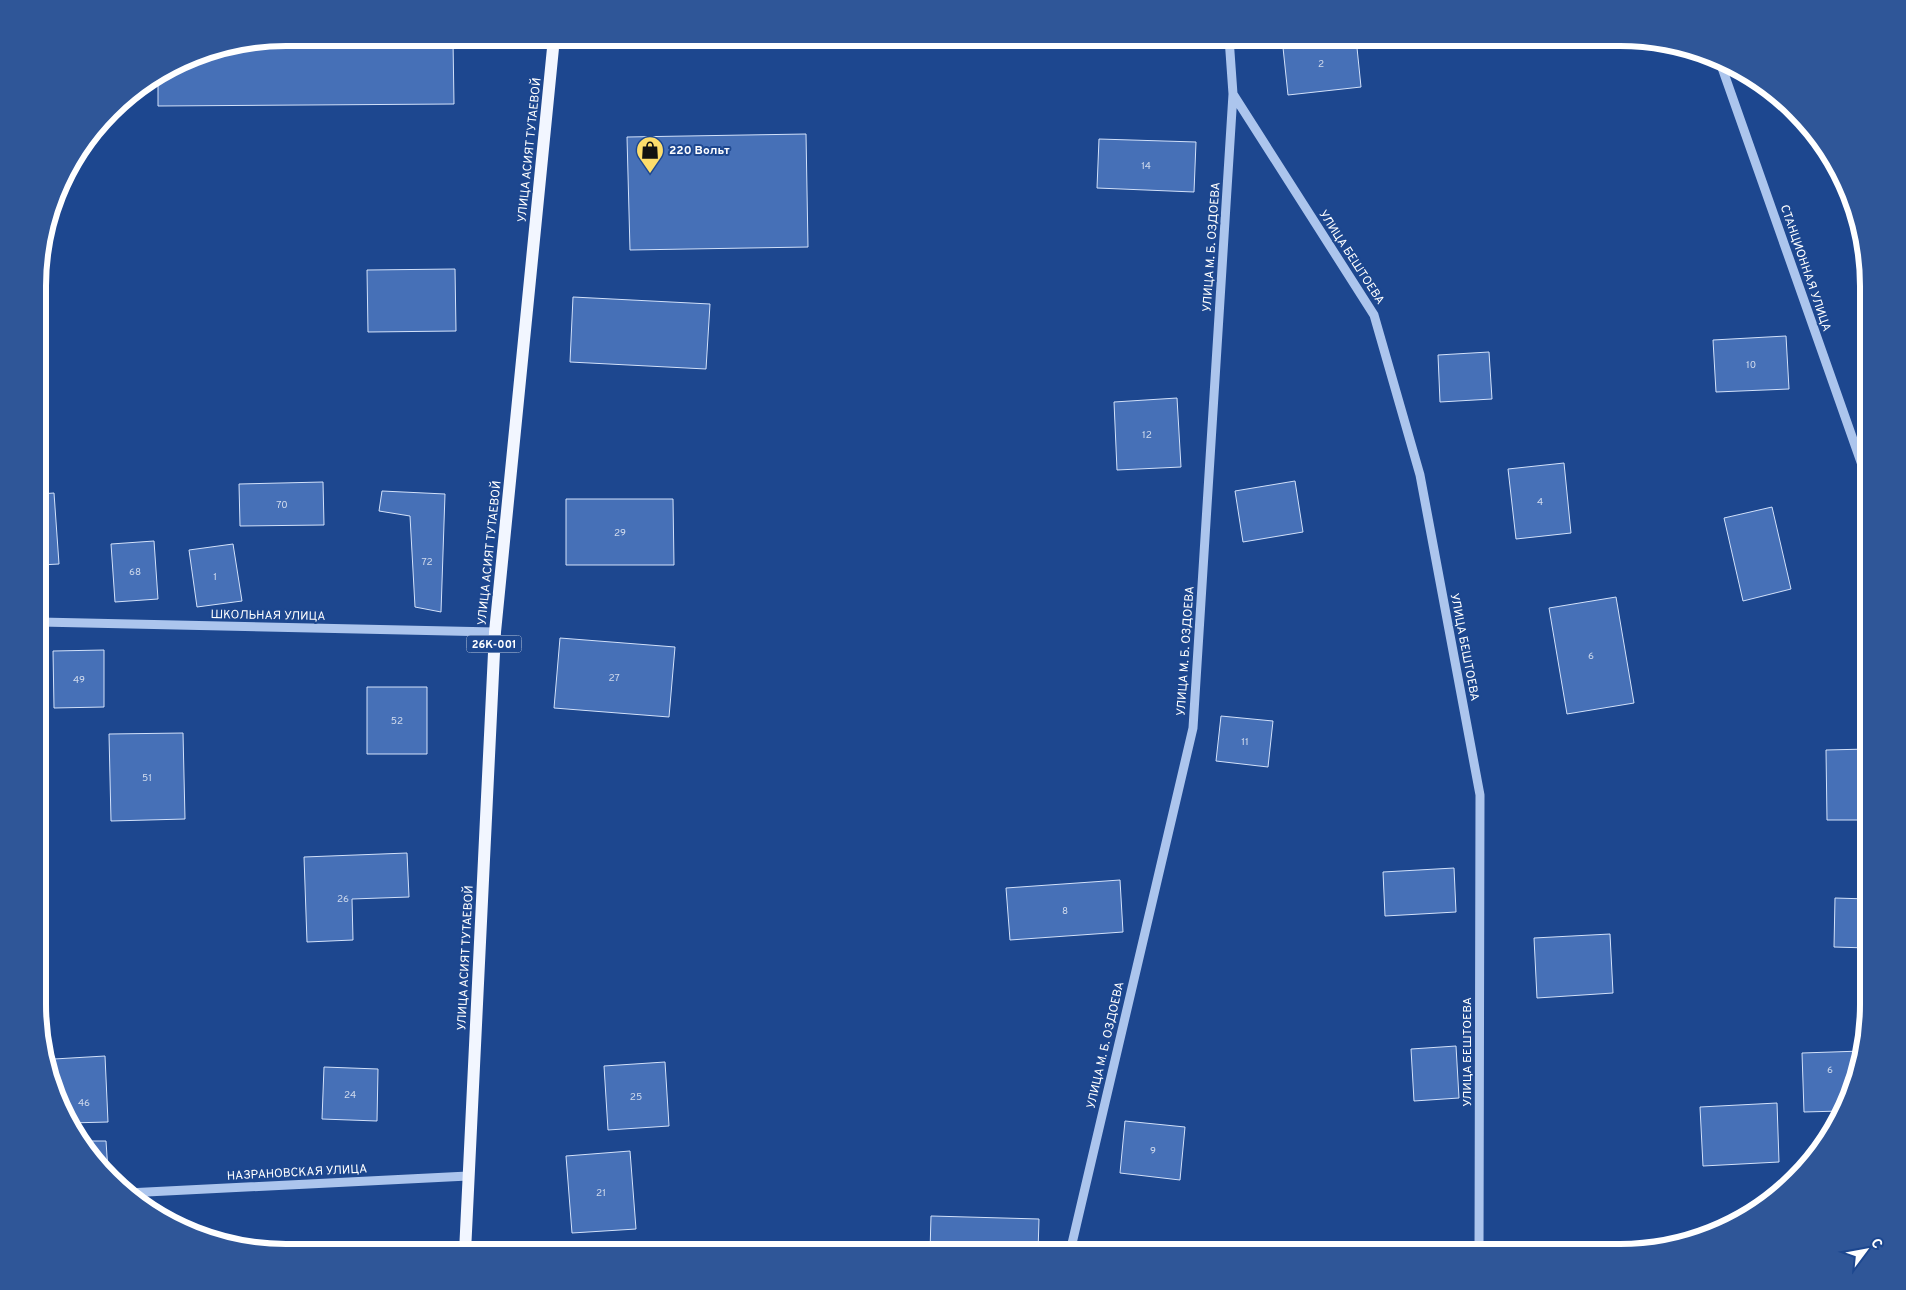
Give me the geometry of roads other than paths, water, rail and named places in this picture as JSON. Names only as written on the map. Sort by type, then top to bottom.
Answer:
[{"type":"main road","name":"УЛИЦА АСИЯТ ТУТАЕВОЙ","points":[[465,1244],[495,632],[553,46]]},
{"type":"street","name":"УЛИЦА М. Б. ОЗДОЕВА","points":[[1072,1244],[1193,728],[1233,94],[1230,46]]},
{"type":"street","name":"СТАНЦИОННАЯ УЛИЦА","points":[[1723,69],[1860,459]]},
{"type":"street","name":"УЛИЦА БЕШТОЕВА","points":[[1233,94],[1374,315],[1420,475],[1480,795],[1479,1244]]},
{"type":"street","name":"ШКОЛЬНАЯ УЛИЦА","points":[[46,622],[495,632]]},
{"type":"street","name":"НАЗРАНОВСКАЯ УЛИЦА","points":[[138,1192],[468,1176]]},
{"type":"place","name":"220 Вольт","points":[[650,174]]}]
